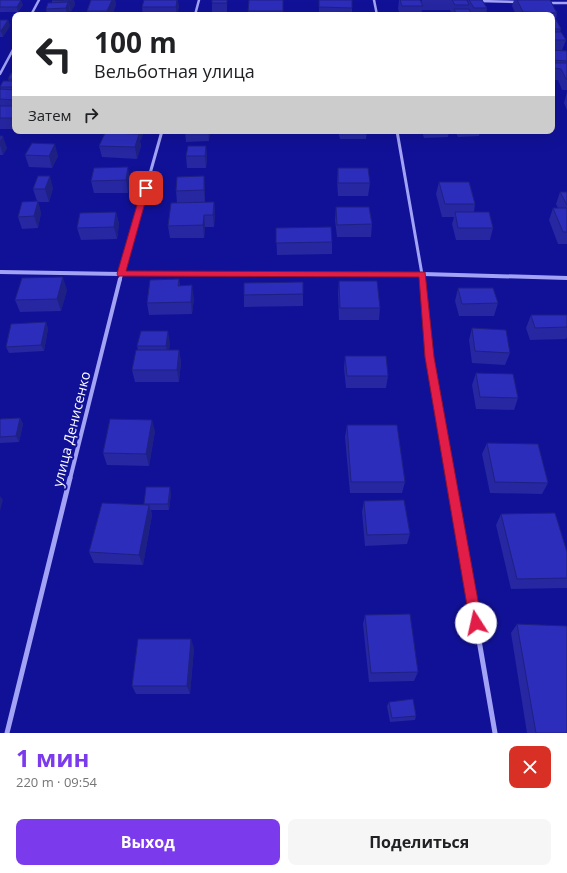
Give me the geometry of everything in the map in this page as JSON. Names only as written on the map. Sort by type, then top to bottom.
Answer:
[{"type":"street","points":[[33,12],[39,0]]},
{"type":"street","points":[[196,12],[199,0]]},
{"type":"street","points":[[374,0],[376,12]]},
{"type":"street","points":[[473,1],[523,2]]},
{"type":"street","points":[[545,3],[567,3]]},
{"type":"street","points":[[0,74],[12,52]]},
{"type":"street","name":"улица Денисенко","points":[[7,733],[121,274],[161,134]]},
{"type":"street","points":[[398,134],[422,274],[430,357],[496,733]]},
{"type":"street","points":[[0,272],[121,274],[422,274],[567,278]]},
{"type":"building","points":[[0,0],[21,0],[17,7],[0,7]]},
{"type":"building","points":[[91,0],[112,0],[107,11],[87,11]]},
{"type":"building","points":[[144,0],[177,0],[176,7],[142,7]]},
{"type":"building","points":[[212,0],[227,0],[227,3],[212,3]]},
{"type":"building","points":[[249,0],[283,0],[283,11],[248,11]]},
{"type":"building","points":[[319,0],[352,0],[352,8],[319,7]]},
{"type":"building","points":[[400,0],[420,0],[423,6],[402,6]]},
{"type":"building","points":[[452,0],[467,0],[469,5],[455,5]]},
{"type":"building","points":[[469,0],[482,0],[487,8],[474,8]]},
{"type":"building","points":[[517,0],[550,0],[557,13],[555,12],[523,12]]},
{"type":"building","points":[[68,2],[66,8],[46,9],[48,3]]},
{"type":"building","points":[[454,9],[469,9],[470,12],[456,12]]},
{"type":"building","points":[[555,18],[561,29],[555,29]]},
{"type":"building","points":[[0,20],[8,20],[1,31],[0,31]]},
{"type":"building","points":[[555,32],[561,32],[566,40],[555,40]]},
{"type":"building","points":[[555,50],[567,51],[567,61],[555,60]]},
{"type":"building","points":[[555,63],[567,63],[567,79],[566,79],[561,69],[555,68]]},
{"type":"building","points":[[11,73],[12,73],[12,79],[8,79]]},
{"type":"building","points":[[3,81],[12,81],[12,87],[0,87]]},
{"type":"building","points":[[0,89],[12,90],[12,100],[0,99]]},
{"type":"building","points":[[0,106],[12,106],[12,118],[0,118]]},
{"type":"building","points":[[105,134],[139,134],[135,147],[99,146]]},
{"type":"building","points":[[32,143],[55,144],[49,156],[25,155]]},
{"type":"building","points":[[188,146],[206,146],[205,156],[186,156]]},
{"type":"building","points":[[128,167],[126,180],[91,181],[94,168]]},
{"type":"building","points":[[338,168],[368,168],[370,183],[338,183]]},
{"type":"building","points":[[38,176],[50,176],[45,189],[33,189]]},
{"type":"building","points":[[204,176],[204,190],[176,191],[177,177]]},
{"type":"building","points":[[439,182],[469,182],[475,204],[445,204]]},
{"type":"building","points":[[560,192],[567,192],[567,205]]},
{"type":"building","points":[[38,201],[34,216],[18,217],[22,202]]},
{"type":"building","points":[[214,202],[213,215],[204,215],[203,225],[168,226],[171,203]]},
{"type":"building","points":[[336,207],[369,207],[372,224],[337,225]]},
{"type":"building","points":[[553,208],[567,208],[567,232],[563,232]]},
{"type":"building","points":[[116,212],[114,227],[77,228],[80,213]]},
{"type":"building","points":[[455,212],[489,212],[493,228],[458,228]]},
{"type":"building","points":[[331,227],[332,242],[276,243],[276,228]]},
{"type":"building","points":[[63,277],[57,299],[15,300],[22,278]]},
{"type":"building","points":[[179,279],[178,286],[192,285],[191,302],[147,303],[150,280]]},
{"type":"building","points":[[339,281],[377,281],[380,308],[340,308]]},
{"type":"building","points":[[303,282],[303,294],[244,295],[244,283]]},
{"type":"building","points":[[458,288],[493,288],[498,303],[462,304]]},
{"type":"building","points":[[531,315],[567,315],[567,327],[535,328]]},
{"type":"building","points":[[46,322],[41,345],[6,347],[11,324]]},
{"type":"building","points":[[472,328],[506,330],[510,353],[475,351]]},
{"type":"building","points":[[141,331],[168,331],[166,346],[137,346]]},
{"type":"building","points":[[136,350],[179,350],[177,370],[132,370]]},
{"type":"building","points":[[345,356],[386,356],[388,376],[347,376]]},
{"type":"building","points":[[476,373],[513,374],[518,398],[480,397]]},
{"type":"building","points":[[20,418],[16,436],[0,437],[0,419]]},
{"type":"building","points":[[110,419],[152,420],[146,454],[103,453]]},
{"type":"building","points":[[347,425],[397,425],[405,482],[351,482]]},
{"type":"building","points":[[487,443],[538,444],[548,483],[495,482]]},
{"type":"building","points":[[146,487],[170,487],[168,504],[144,504]]},
{"type":"building","points":[[404,500],[410,534],[367,535],[364,501]]},
{"type":"building","points":[[102,503],[149,505],[139,555],[89,552]]},
{"type":"building","points":[[555,513],[567,552],[567,578],[517,579],[501,514]]},
{"type":"building","points":[[410,614],[418,672],[371,673],[365,615]]},
{"type":"building","points":[[517,624],[567,626],[567,733],[536,733]]},
{"type":"building","points":[[138,639],[191,639],[187,686],[132,686]]},
{"type":"building","points":[[413,699],[416,716],[392,718],[389,702]]},
{"type":"route","points":[[146,188],[121,274],[422,274],[430,357],[476,623]]}]
